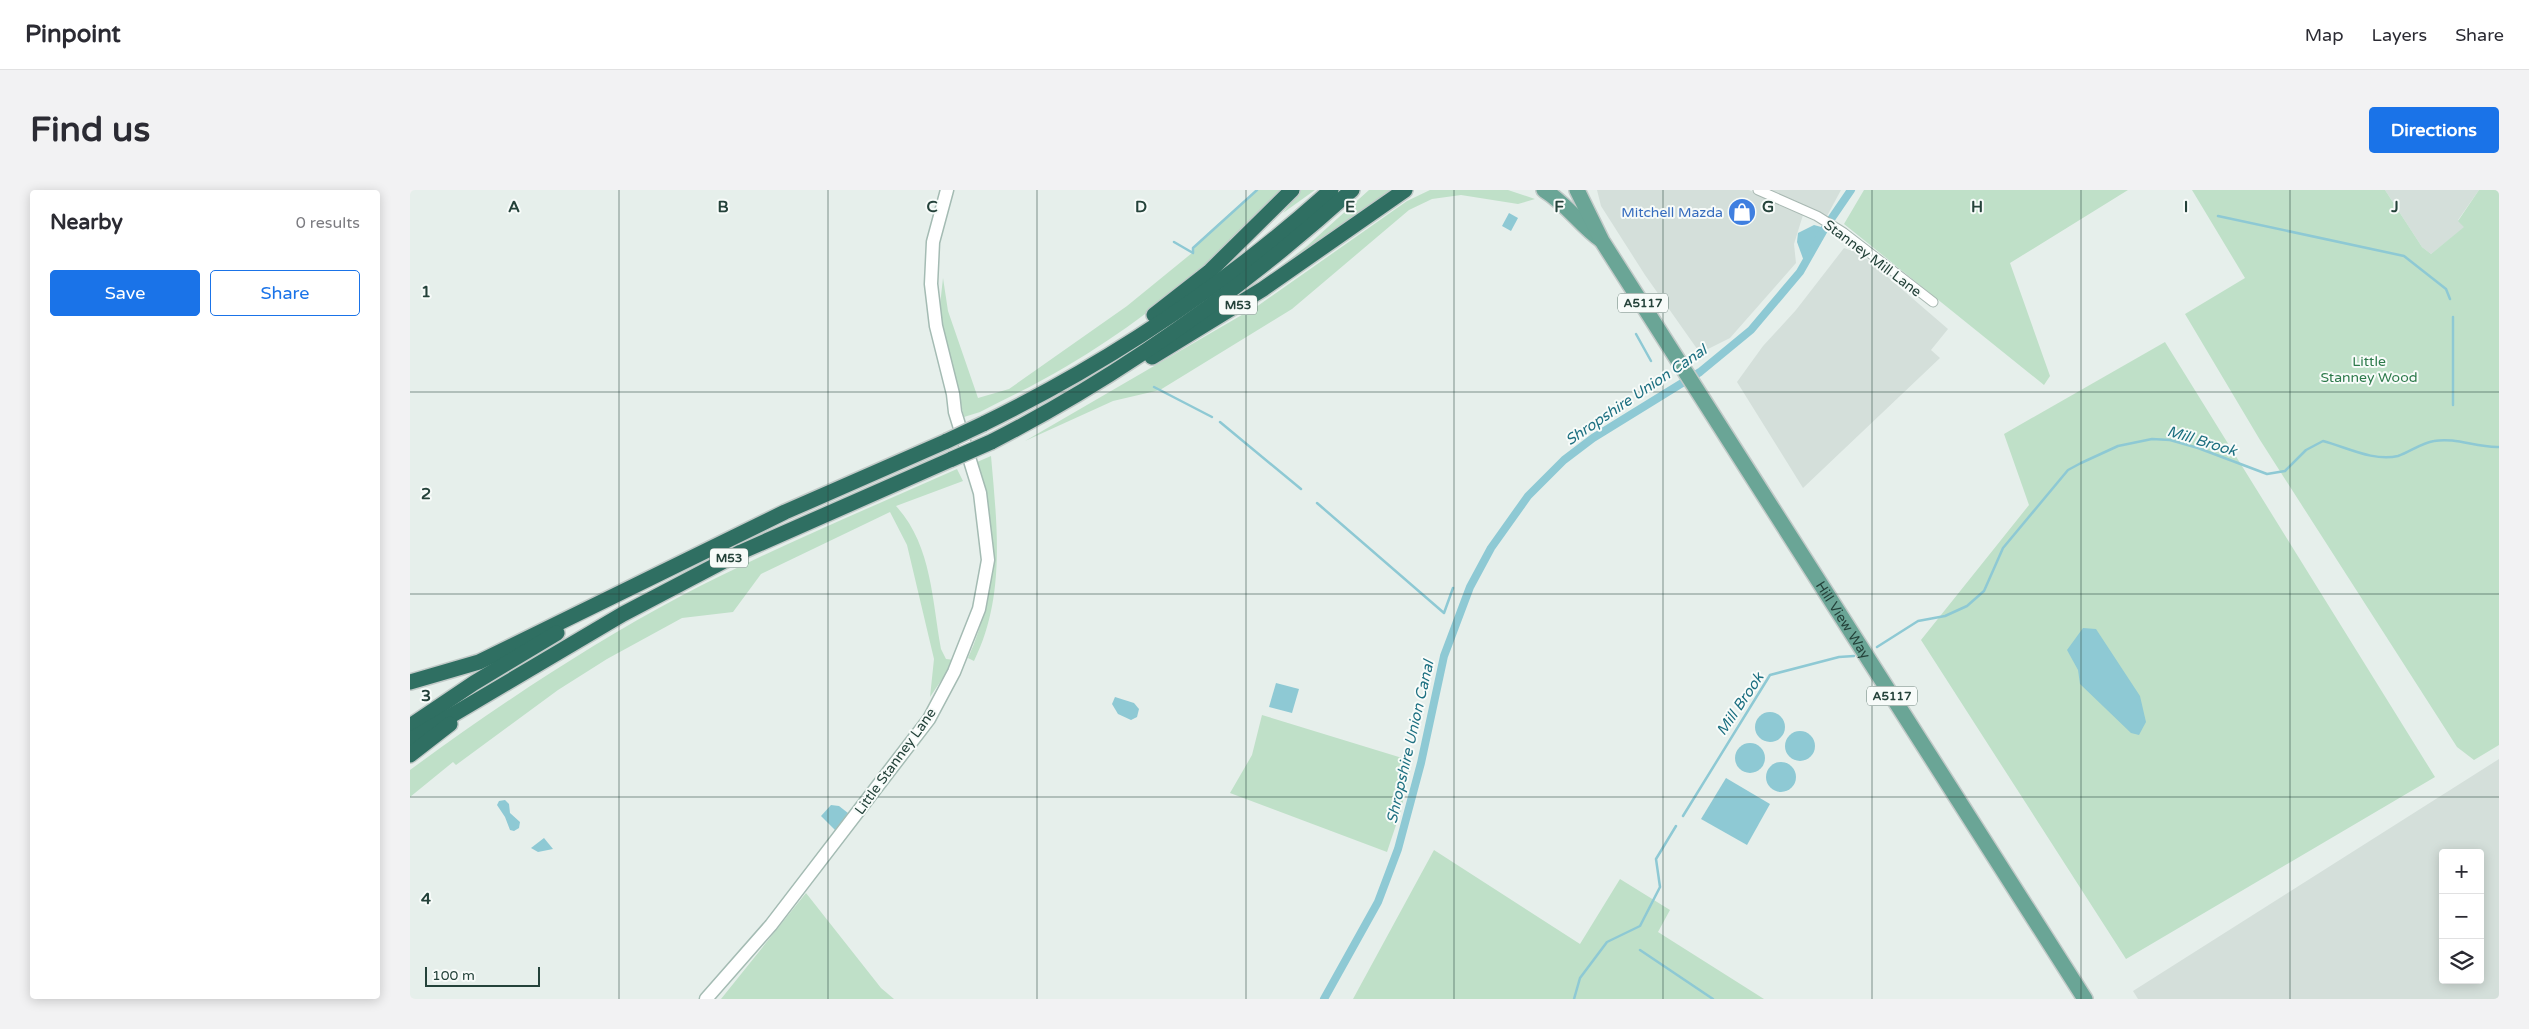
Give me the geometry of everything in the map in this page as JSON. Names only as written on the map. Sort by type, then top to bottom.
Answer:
[{"type":"highway","name":"M53","points":[[1074,374],[1208,272],[1292,190]]},
{"type":"highway","name":"M53","points":[[410,726],[482,678],[666,570],[785,512],[983,424],[1074,374],[1142,334],[1220,281],[1331,190]]},
{"type":"highway","name":"M53","points":[[1062,404],[1159,342],[1228,294],[1352,190]]},
{"type":"highway","name":"M53","points":[[410,740],[515,676],[623,614],[741,552],[991,442],[1164,351],[1263,290],[1406,190]]},
{"type":"highway","points":[[410,682],[479,662],[666,570]]},
{"type":"highway","points":[[410,755],[515,676]]},
{"type":"main road","name":"Hill View Way","points":[[1544,190],[1558,198],[1587,230],[1602,241]]},
{"type":"main road","name":"Hill View Way","points":[[1577,190],[1602,241],[2085,999]]},
{"type":"street","name":"Little Stanney Lane","points":[[706,999],[771,924],[929,719],[954,672],[979,609],[988,560],[980,494],[955,412],[954,394],[936,326],[931,284],[933,242],[948,190]]},
{"type":"street","name":"Stanney Mill Lane","points":[[1758,190],[1817,216],[1844,233],[1932,302]]},
{"type":"shaded area","points":[[1597,190],[1749,190],[1803,215],[1794,244],[1796,263],[1730,338],[1700,353],[1645,275],[1601,206]]},
{"type":"shaded area","points":[[1767,190],[1841,190],[1827,216]]},
{"type":"shaded area","points":[[2385,190],[2479,190],[2458,220],[2465,227],[2431,254],[2422,247]]},
{"type":"shaded area","points":[[1844,248],[1861,254],[1948,329],[1931,350],[1940,358],[1803,488],[1737,382],[1763,346],[1796,310]]},
{"type":"shaded area","points":[[2499,759],[2499,999],[2138,999],[2133,991]]},
{"type":"green space","points":[[1257,190],[1284,190],[1209,263],[1182,286],[1126,328],[1056,372],[980,412],[964,417],[939,314],[943,278],[948,311],[978,398],[1009,389],[1127,306],[1192,253],[1201,240]]},
{"type":"green space","points":[[1301,190],[1315,190],[1283,213]]},
{"type":"green space","points":[[1369,190],[1397,190],[1266,282],[1263,280],[1307,246]]},
{"type":"green space","points":[[1430,190],[1508,190],[1535,199],[1518,204],[1461,195],[1432,199],[1409,210],[1292,309],[1160,390],[1113,401],[1025,441],[1259,305],[1407,201]]},
{"type":"green space","points":[[1864,190],[2128,190],[2010,263],[2050,376],[2044,385],[1844,224]]},
{"type":"green space","name":"Little Stanney Wood","points":[[2192,190],[2385,190],[2422,247],[2431,254],[2464,227],[2458,221],[2479,190],[2499,190],[2499,745],[2474,760],[2457,747],[2260,440],[2185,314],[2245,278]]},
{"type":"green space","points":[[2165,342],[2435,777],[2126,959],[1921,640],[2029,505],[2004,434]]},
{"type":"green space","points":[[991,456],[997,534],[995,586],[984,636],[974,661],[968,658],[985,609],[990,561],[987,513],[977,462]]},
{"type":"green space","points":[[957,469],[963,481],[896,506],[908,521],[924,556],[929,574],[941,649],[946,659],[955,660],[930,697],[934,659],[907,545],[890,512],[761,574],[733,612],[682,618],[607,659],[558,690],[456,765],[453,762],[410,797],[410,770],[509,700],[611,635],[681,596],[749,562]]},
{"type":"green space","points":[[1262,715],[1412,761],[1401,810],[1387,852],[1230,793],[1252,755]]},
{"type":"green space","points":[[1434,850],[1580,944],[1620,879],[1670,910],[1658,932],[1764,999],[1353,999]]},
{"type":"green space","points":[[806,893],[881,988],[894,999],[721,999]]},
{"type":"water","points":[[1509,213],[1518,218],[1511,231],[1502,226]]},
{"type":"water","points":[[1814,225],[1825,228],[1805,264],[1797,242],[1798,233]]},
{"type":"water","points":[[2083,628],[2096,629],[2140,696],[2146,722],[2139,735],[2131,733],[2080,684],[2078,670],[2067,650]]},
{"type":"water","points":[[1276,683],[1299,689],[1292,713],[1269,707]]},
{"type":"water","points":[[1115,697],[1134,703],[1139,709],[1137,717],[1131,720],[1118,714],[1112,704]]},
{"type":"water","points":[[1770,712],[1781,716],[1785,727],[1781,738],[1770,742],[1759,738],[1755,727],[1759,716]]},
{"type":"water","points":[[1800,731],[1811,735],[1815,746],[1811,757],[1800,761],[1789,757],[1785,746],[1789,735]]},
{"type":"water","points":[[1750,743],[1761,747],[1765,758],[1761,769],[1750,773],[1739,769],[1735,758],[1739,747]]},
{"type":"water","points":[[1781,762],[1792,766],[1796,777],[1792,788],[1781,792],[1770,788],[1766,777],[1770,766]]},
{"type":"water","points":[[1726,778],[1770,804],[1747,845],[1701,819]]},
{"type":"water","points":[[505,800],[509,804],[510,813],[520,822],[519,828],[514,831],[510,830],[505,817],[497,805],[499,801]]},
{"type":"water","points":[[831,805],[839,806],[848,813],[835,830],[821,816]]},
{"type":"water","points":[[544,838],[553,849],[538,852],[531,848]]},
{"type":"waterway","points":[[1174,242],[1193,253],[1193,248],[1257,190]]},
{"type":"waterway","name":"Shropshire Union Canal","points":[[1324,999],[1378,902],[1398,849],[1421,763],[1444,656],[1470,587],[1491,548],[1528,496],[1564,460],[1593,438],[1700,372],[1751,330],[1800,272],[1825,228],[1851,190]]},
{"type":"waterway","points":[[2218,216],[2404,256],[2446,289],[2450,299]]},
{"type":"waterway","points":[[2453,317],[2453,405]]},
{"type":"waterway","points":[[1636,334],[1651,361]]},
{"type":"waterway","points":[[1154,387],[1212,417]]},
{"type":"waterway","points":[[1220,422],[1301,489]]},
{"type":"waterway","name":"Mill Brook","points":[[1877,647],[1918,621],[1945,616],[1967,606],[1984,591],[2003,548],[2068,470],[2118,446],[2152,439],[2170,440],[2198,448],[2267,474],[2285,471],[2306,450],[2323,441],[2379,457],[2398,456],[2425,444],[2442,440],[2499,447]]},
{"type":"waterway","points":[[1317,503],[1444,613],[1453,588]]},
{"type":"waterway","name":"Mill Brook","points":[[1683,816],[1770,675],[1839,657],[1854,656]]},
{"type":"waterway","name":"Mill Brook","points":[[1574,999],[1580,978],[1607,942],[1640,926],[1660,887],[1656,859],[1676,826]]},
{"type":"waterway","points":[[1640,950],[1713,999]]},
{"type":"place","name":"Mitchell Mazda","points":[[1742,212]]}]
